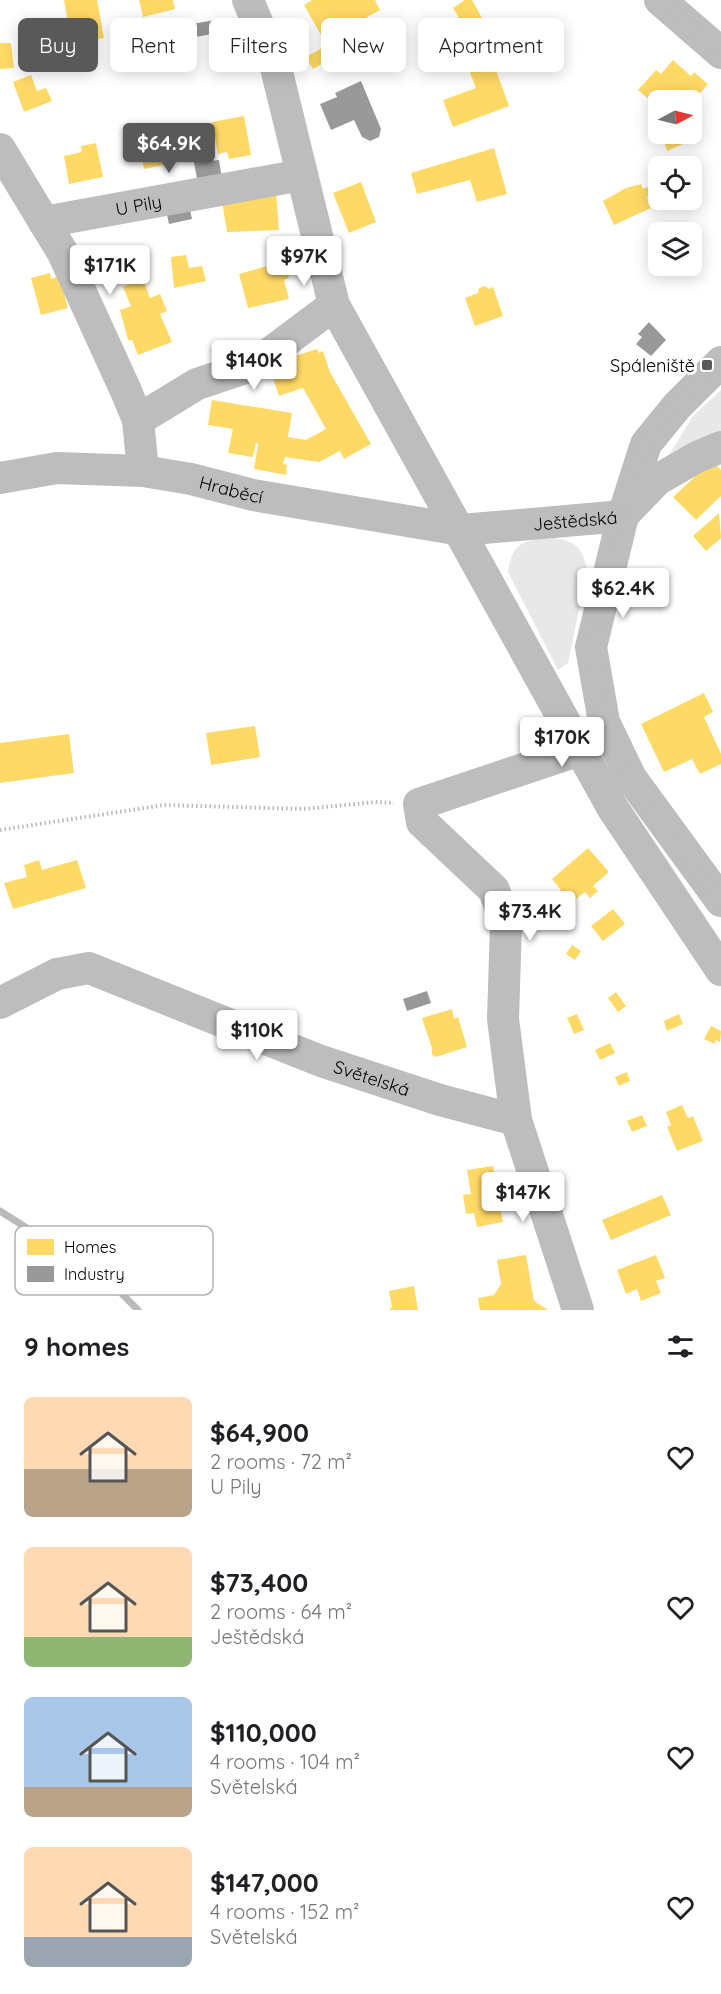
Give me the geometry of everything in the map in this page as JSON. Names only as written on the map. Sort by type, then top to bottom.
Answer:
[{"type":"street","points":[[248,0],[276,68],[334,305],[461,530],[612,807],[721,970]]},
{"type":"street","points":[[660,0],[716,40]]},
{"type":"street","points":[[0,148],[63,253],[138,420],[143,471]]},
{"type":"street","name":"U Pily","points":[[44,222],[302,175]]},
{"type":"street","points":[[138,420],[197,384],[254,365],[334,305]]},
{"type":"street","points":[[622,516],[646,444],[676,406],[721,362]]},
{"type":"street","points":[[622,516],[657,480],[697,457],[721,447]]},
{"type":"street","name":"Hraběcí","points":[[0,478],[57,468],[143,471],[191,479],[253,495],[461,530]]},
{"type":"street","name":"Ještědská","points":[[461,530],[622,516],[591,647],[604,722],[631,778],[721,901]]},
{"type":"street","points":[[578,1310],[516,1120],[503,1019],[506,924],[494,890],[422,822],[419,804],[580,750]]},
{"type":"street","name":"Světelská","points":[[0,1003],[57,974],[89,968],[321,1061],[440,1100],[516,1120]]},
{"type":"path","points":[[0,830],[164,805],[304,809],[375,801],[419,804]]},
{"type":"shaded area","points":[[721,390],[721,437],[664,463],[693,416]]},
{"type":"shaded area","points":[[552,538],[567,541],[577,547],[584,556],[587,571],[568,663],[558,670],[508,572],[513,554],[521,544]]},
{"type":"building: Homes","points":[[64,0],[97,0],[104,38],[98,39],[98,18],[67,18]]},
{"type":"building: Homes","points":[[139,0],[173,0],[175,9],[143,17]]},
{"type":"building: Homes","points":[[312,0],[375,0],[380,10],[366,18],[321,18],[321,35],[304,5]]},
{"type":"building: Homes","points":[[465,0],[472,0],[482,18],[459,18],[453,8]]},
{"type":"building: Homes","points":[[0,43],[11,43],[14,68],[0,69]]},
{"type":"building: Homes","points":[[321,49],[321,65],[313,69],[309,62],[309,55]]},
{"type":"building: Homes","points":[[673,60],[691,76],[694,72],[708,84],[702,91],[648,90],[648,99],[638,90],[656,70],[661,74]]},
{"type":"building: Homes","points":[[470,72],[497,72],[509,106],[453,127],[443,100],[476,88]]},
{"type":"building: Homes","points":[[31,75],[37,91],[46,88],[52,101],[24,112],[13,82]]},
{"type":"building: Homes","points":[[244,116],[251,155],[229,159],[227,152],[218,154],[212,122]]},
{"type":"building: Homes","points":[[171,128],[178,162],[144,169],[138,141],[157,137],[156,131]]},
{"type":"building: Homes","points":[[96,143],[103,177],[69,184],[64,156],[82,152],[81,146]]},
{"type":"building: Homes","points":[[665,144],[683,144],[667,151]]},
{"type":"building: Homes","points":[[494,148],[507,194],[477,202],[470,180],[417,194],[411,173]]},
{"type":"building: Homes","points":[[361,182],[376,222],[349,233],[333,193]]},
{"type":"building: Homes","points":[[641,184],[643,189],[648,187],[648,209],[614,225],[603,201],[626,188]]},
{"type":"building: Homes","points":[[276,192],[279,230],[227,232],[222,201]]},
{"type":"building: Homes","points":[[186,255],[189,268],[202,266],[206,281],[174,288],[171,257]]},
{"type":"building: Homes","points":[[292,259],[293,264],[287,266],[289,278],[284,280],[289,299],[248,308],[239,274]]},
{"type":"building: Homes","points":[[50,273],[51,279],[59,276],[68,308],[41,315],[31,278]]},
{"type":"building: Homes","points":[[143,279],[150,298],[160,294],[167,311],[160,314],[172,342],[138,355],[132,340],[128,340],[120,310],[131,306],[123,287]]},
{"type":"building: Homes","points":[[485,286],[489,289],[493,287],[503,316],[475,326],[465,298],[478,293],[479,288]]},
{"type":"building: Homes","points":[[317,349],[319,353],[323,351],[330,372],[371,444],[344,459],[340,451],[319,462],[285,457],[283,464],[287,465],[286,475],[254,469],[258,444],[256,443],[253,457],[228,453],[233,429],[208,425],[212,400],[292,413],[288,437],[306,440],[326,429],[303,388],[279,396],[270,369],[293,361],[292,357]]},
{"type":"building: Homes","points":[[712,461],[721,470],[721,496],[696,520],[673,497]]},
{"type":"building: Homes","points":[[719,513],[721,538],[706,551],[693,536]]},
{"type":"building: Homes","points":[[704,693],[713,712],[704,717],[721,754],[721,764],[700,774],[692,759],[664,772],[641,724]]},
{"type":"building: Homes","points":[[255,726],[260,757],[211,765],[206,733]]},
{"type":"building: Homes","points":[[69,734],[74,773],[0,783],[0,743]]},
{"type":"building: Homes","points":[[588,848],[609,872],[593,886],[598,891],[590,898],[585,892],[566,907],[555,895],[561,890],[552,879]]},
{"type":"building: Homes","points":[[39,860],[42,870],[77,860],[86,888],[13,909],[4,883],[27,877],[24,865]]},
{"type":"building: Homes","points":[[613,909],[625,924],[603,941],[591,926]]},
{"type":"building: Homes","points":[[572,945],[581,951],[575,960],[566,954]]},
{"type":"building: Homes","points":[[616,992],[626,1006],[618,1012],[608,998]]},
{"type":"building: Homes","points":[[452,1009],[454,1019],[458,1017],[467,1047],[436,1057],[432,1055],[432,1048],[422,1018]]},
{"type":"building: Homes","points":[[577,1014],[584,1030],[574,1034],[567,1018]]},
{"type":"building: Homes","points":[[679,1014],[683,1024],[667,1031],[664,1021]]},
{"type":"building: Homes","points":[[711,1026],[721,1031],[720,1042],[716,1040],[715,1044],[704,1039]]},
{"type":"building: Homes","points":[[610,1043],[615,1053],[600,1060],[595,1050]]},
{"type":"building: Homes","points":[[627,1072],[630,1081],[619,1086],[615,1077]]},
{"type":"building: Homes","points":[[682,1105],[688,1118],[693,1116],[703,1141],[677,1151],[667,1127],[671,1125],[666,1112]]},
{"type":"building: Homes","points":[[642,1115],[647,1126],[632,1132],[627,1121]]},
{"type":"building: Homes","points":[[493,1166],[497,1190],[502,1189],[505,1208],[500,1208],[503,1222],[477,1227],[474,1213],[466,1214],[463,1195],[471,1194],[467,1170]]},
{"type":"building: Homes","points":[[662,1195],[671,1215],[611,1240],[602,1220]]},
{"type":"building: Homes","points":[[526,1255],[534,1301],[548,1310],[480,1310],[478,1298],[494,1295],[501,1284],[497,1260]]},
{"type":"building: Homes","points":[[656,1255],[665,1278],[656,1281],[661,1293],[641,1301],[637,1289],[626,1294],[617,1270]]},
{"type":"building: Homes","points":[[414,1286],[418,1310],[389,1310],[392,1307],[389,1291]]},
{"type":"building: Industry","points":[[209,21],[209,35],[197,37],[197,23]]},
{"type":"building: Industry","points":[[361,81],[381,129],[379,137],[370,141],[362,137],[354,120],[331,130],[320,104],[337,97],[335,93]]},
{"type":"building: Industry","points":[[206,143],[209,161],[219,160],[222,179],[198,184],[191,146]]},
{"type":"building: Industry","points":[[189,205],[192,219],[169,224],[166,210]]},
{"type":"building: Industry","points":[[649,322],[666,340],[651,356],[636,344],[642,337],[638,334]]},
{"type":"building: Industry","points":[[427,991],[431,1003],[407,1011],[403,999]]},
{"type":"waterway","points":[[0,1211],[24,1226]]},
{"type":"waterway","points":[[123,1295],[138,1310]]},
{"type":"tram line","points":[[652,0],[721,59]]},
{"type":"tram line","points":[[670,0],[721,44]]},
{"type":"tram line","points":[[721,352],[667,403],[649,426],[633,453],[617,502],[594,619],[589,664],[593,701],[616,762],[666,841],[721,912]]},
{"type":"tram line","points":[[721,368],[664,427],[649,450],[639,472],[612,577],[603,653],[606,707],[627,758],[671,828],[721,893]]},
{"type":"place","name":"Spáleniště","points":[[707,365]]}]
